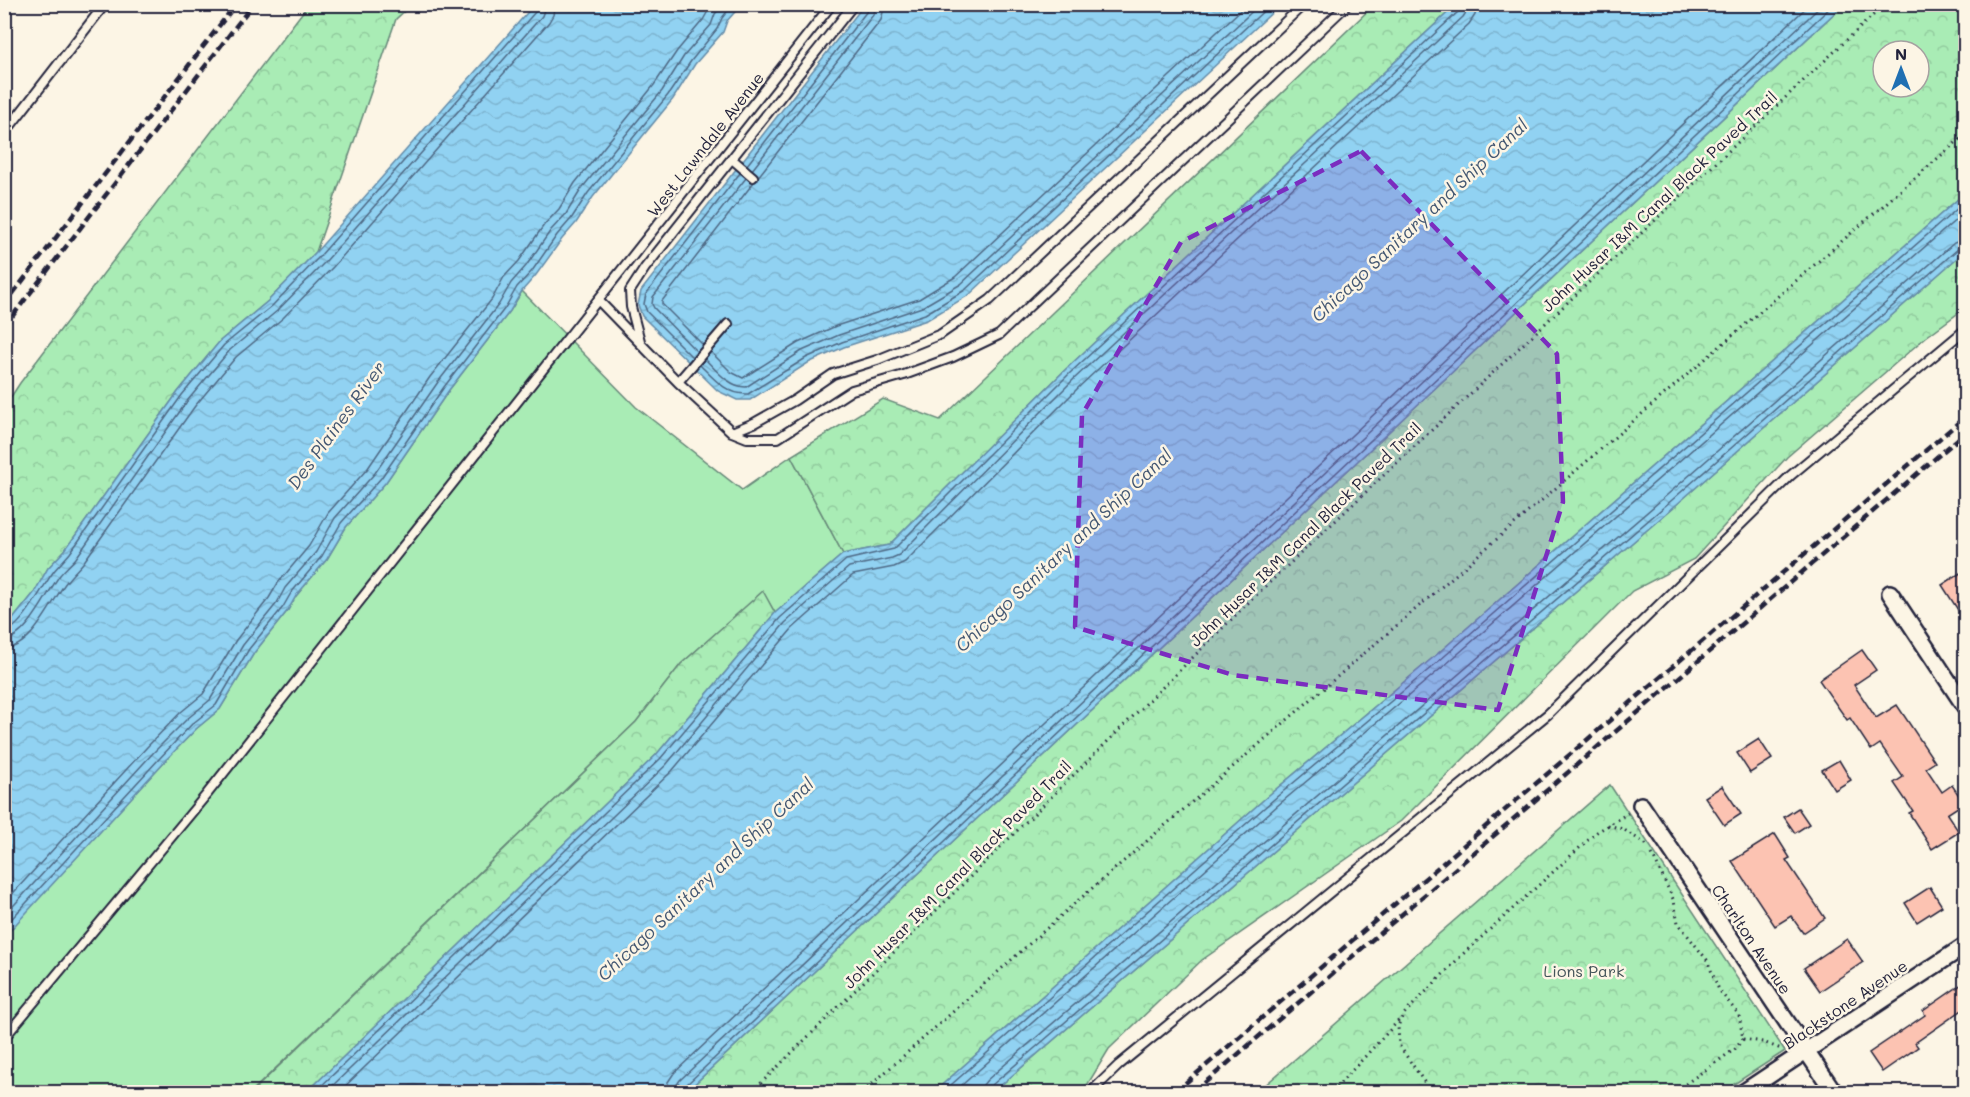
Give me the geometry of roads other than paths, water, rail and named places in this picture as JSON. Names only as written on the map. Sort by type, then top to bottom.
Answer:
[{"type":"street","points":[[1890,593],[1965,708]]},
{"type":"street","name":"Charlton Avenue","points":[[1641,805],[1801,1055],[1834,1092]]},
{"type":"street","name":"Blackstone Avenue","points":[[1744,1092],[1965,945]]},
{"type":"lane","points":[[4,134],[105,4]]},
{"type":"lane","name":"West Lawndale Avenue","points":[[4,1038],[214,784],[832,4]]},
{"type":"lane","points":[[640,343],[631,307],[630,291],[645,268],[854,4]]},
{"type":"lane","points":[[732,432],[754,423],[795,400],[832,374],[878,360],[941,334],[990,300],[1304,4]]},
{"type":"lane","points":[[598,300],[678,382],[732,432],[747,438],[778,438],[852,390],[904,375],[953,357],[999,335],[1348,4]]},
{"type":"lane","points":[[732,159],[753,177]]},
{"type":"lane","points":[[678,382],[728,324]]},
{"type":"lane","points":[[1091,1092],[1128,1058],[1548,714],[1790,476],[1965,329]]},
{"type":"water","name":"Des Plaines River","points":[[534,5],[741,5],[727,21],[723,32],[695,64],[673,99],[593,197],[576,223],[522,291],[510,311],[449,390],[386,482],[346,527],[327,559],[254,653],[220,709],[196,729],[163,763],[5,936],[5,629],[34,593],[48,568],[65,550],[178,392],[220,341],[268,301],[316,252]]},
{"type":"water","points":[[864,5],[1280,5],[969,295],[927,320],[844,347],[808,363],[750,400],[737,400],[718,391],[642,316],[638,305],[641,291]]},
{"type":"water","name":"Chicago Sanitary and Ship Canal","points":[[1456,5],[1843,5],[686,1092],[307,1092],[656,755],[775,613],[843,554],[889,545],[1066,369]]},
{"type":"water","points":[[1965,193],[1965,251],[1676,505],[993,1092],[934,1092],[1269,795],[1435,656]]},
{"type":"railway","points":[[4,305],[236,4]]},
{"type":"railway","points":[[4,327],[253,4]]},
{"type":"railway","points":[[1175,1092],[1966,416]]},
{"type":"railway","points":[[1194,1092],[1966,432]]},
{"type":"park label","name":"Lions Park","points":[[1584,970]]}]
